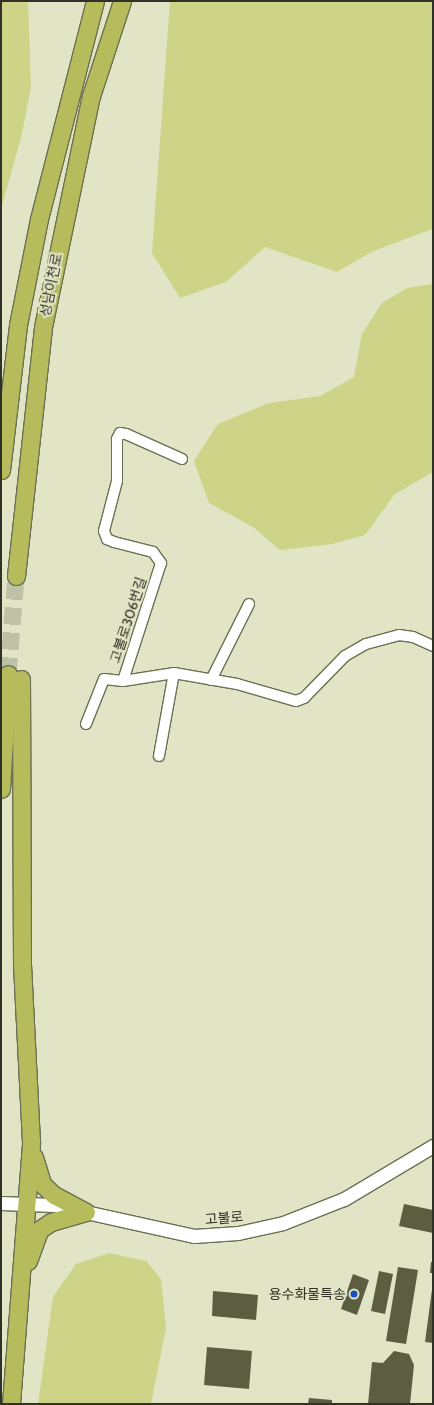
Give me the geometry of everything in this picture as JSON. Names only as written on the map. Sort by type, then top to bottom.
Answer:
[{"type":"highway","name":"성남이천로","points":[[1,470],[18,325],[39,219],[95,1]]},
{"type":"highway","name":"성남이천로","points":[[16,576],[43,327],[90,96],[122,1]]},
{"type":"highway","points":[[1,789],[15,676],[22,964],[31,1142],[11,1404]]},
{"type":"highway","points":[[31,1142],[42,1184],[54,1194],[86,1212]]},
{"type":"highway","points":[[21,1280],[40,1230],[51,1222],[86,1212]]},
{"type":"street","name":"고불로306번길","points":[[182,459],[126,434],[120,433],[117,439],[117,481],[104,531],[107,539],[153,552],[161,563],[123,681],[174,674],[211,680],[296,701],[304,698],[346,656],[372,642],[399,635],[413,637],[433,646]]},
{"type":"street","points":[[211,680],[249,604]]},
{"type":"street","points":[[159,756],[174,674]]},
{"type":"street","points":[[86,724],[104,679],[123,681]]},
{"type":"street","name":"고불로","points":[[1,1203],[27,1203],[86,1212],[194,1236],[258,1231],[344,1199],[433,1146]]},
{"type":"green space","points":[[1,1],[28,1],[31,86],[22,134],[1,209]]},
{"type":"green space","points":[[170,1],[433,1],[433,229],[373,251],[337,272],[265,247],[226,282],[180,298],[152,253]]},
{"type":"green space","points":[[433,284],[433,472],[395,494],[365,535],[332,544],[280,550],[253,527],[209,503],[194,461],[218,424],[269,403],[320,396],[354,377],[362,334],[382,303],[407,288]]},
{"type":"green space","points":[[109,1253],[146,1261],[161,1279],[166,1328],[151,1404],[38,1404],[53,1297],[76,1264]]},
{"type":"building","points":[[404,1204],[433,1210],[433,1233],[399,1226]]},
{"type":"building","points":[[431,1262],[433,1262],[433,1273],[430,1273]]},
{"type":"building","points":[[398,1267],[418,1270],[406,1344],[386,1341]]},
{"type":"building","points":[[379,1271],[393,1274],[385,1314],[371,1311]]},
{"type":"building","points":[[353,1274],[369,1280],[357,1315],[341,1309]]},
{"type":"building","points":[[433,1282],[433,1343],[425,1342]]},
{"type":"building","points":[[213,1291],[258,1295],[256,1320],[212,1316]]},
{"type":"building","points":[[207,1347],[252,1351],[249,1389],[204,1385]]},
{"type":"building","points":[[394,1351],[409,1354],[414,1365],[410,1404],[368,1404],[372,1362],[383,1363]]},
{"type":"building","points":[[309,1398],[332,1400],[332,1404],[308,1404]]},
{"type":"tunnel","points":[[8,674],[16,576]]},
{"type":"place","name":"용수화물특송","points":[[354,1294]]}]
